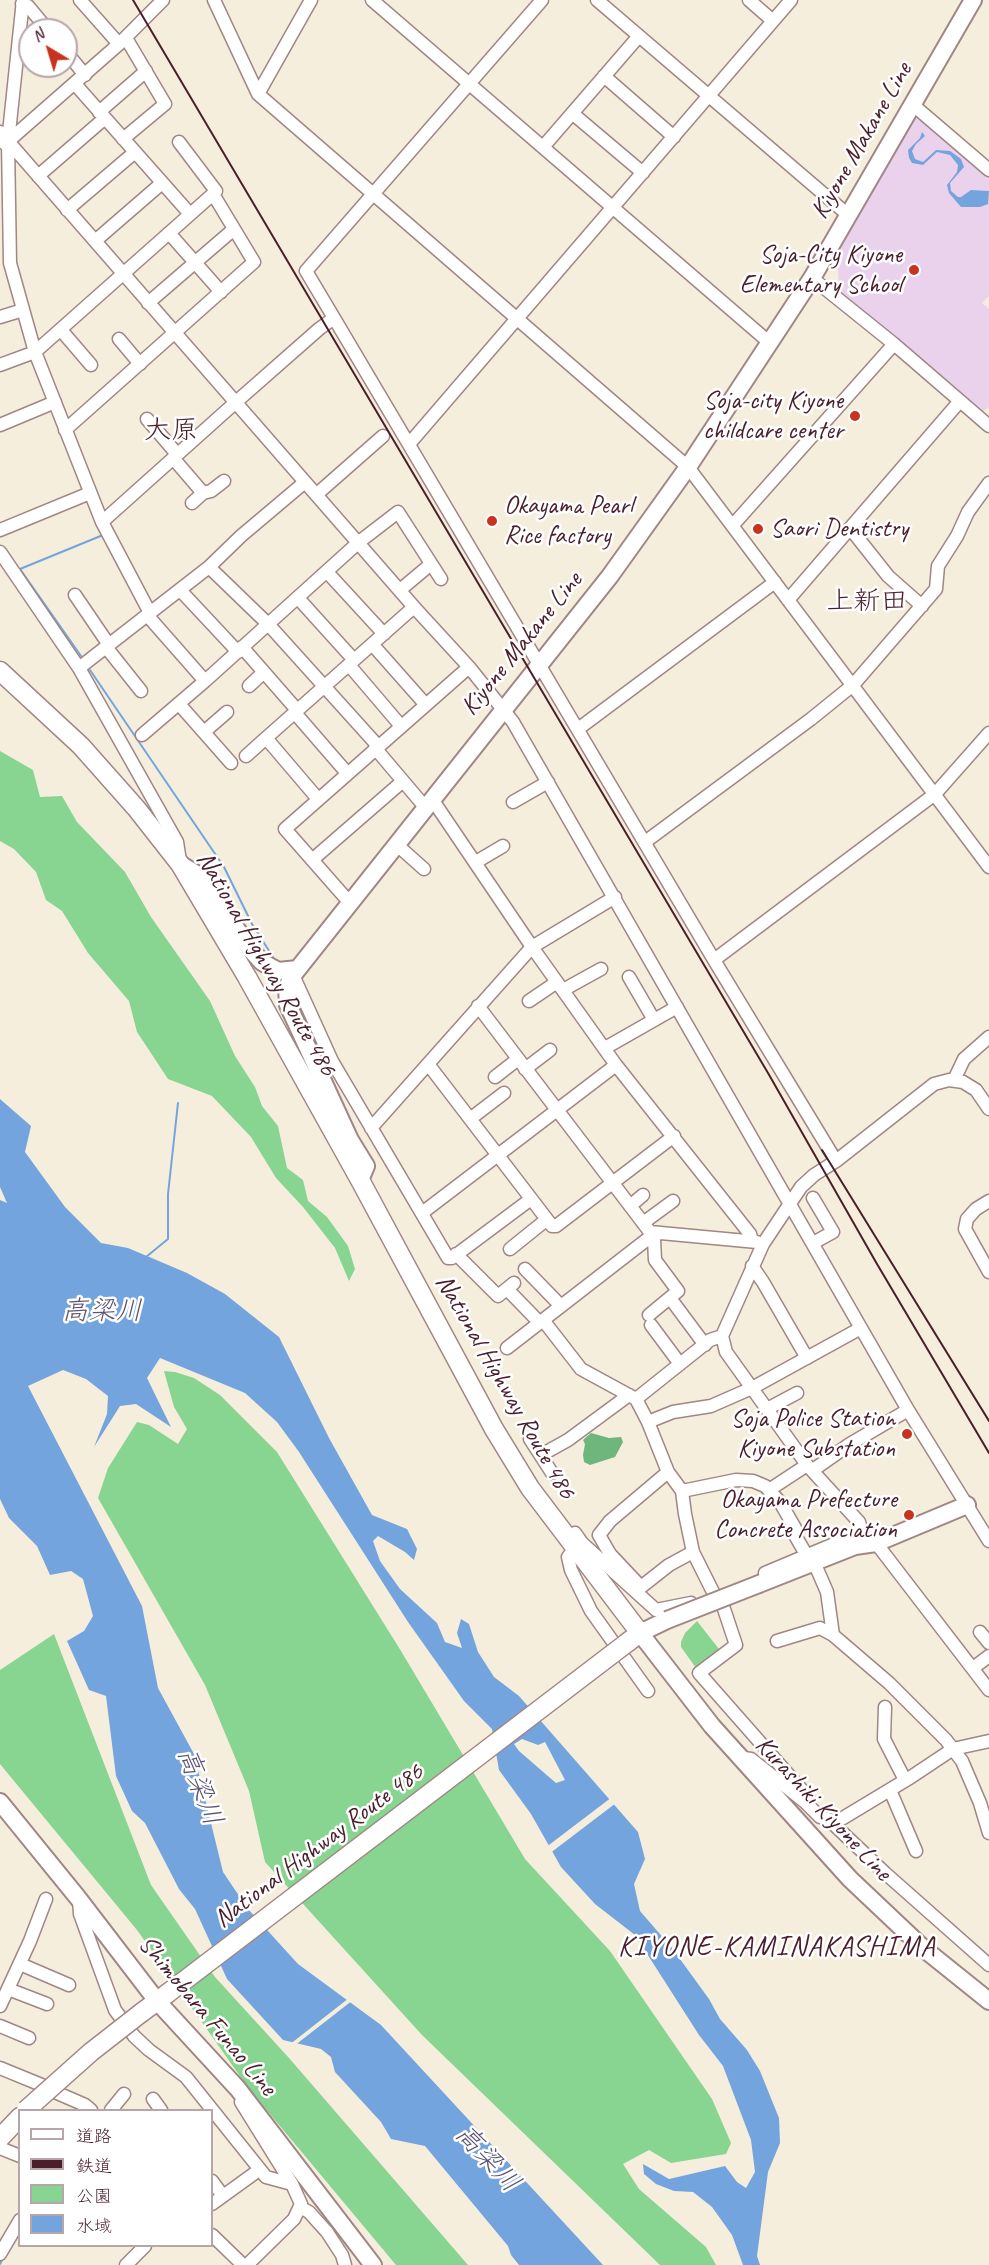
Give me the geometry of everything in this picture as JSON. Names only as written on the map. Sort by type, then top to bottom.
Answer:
[{"type":"highway","name":"National Highway Route 486","points":[[0,671],[81,746],[136,808],[180,864],[247,977],[360,1180],[494,1429],[530,1488],[575,1548],[634,1637],[141,2013],[91,2052],[27,2109]]},
{"type":"highway","points":[[0,2138],[18,2119]]},
{"type":"main road","name":"Kiyone Makane Line","points":[[288,1005],[288,987],[295,972],[610,576],[688,467],[812,278],[970,1]]},
{"type":"main road","points":[[180,864],[200,876],[251,950],[268,966],[278,971],[295,972]]},
{"type":"main road","points":[[268,966],[350,1140],[366,1166],[360,1180]]},
{"type":"main road","points":[[634,1637],[667,1620],[968,1505]]},
{"type":"main road","name":"Kurashiki Kiyone Line","points":[[634,1637],[664,1666],[740,1758],[858,1887],[923,1948],[989,2001]]},
{"type":"main road","name":"Shimobara Funao Line","points":[[0,1802],[238,2090],[373,2265]]},
{"type":"street","points":[[80,0],[122,41],[146,71],[165,104],[123,139]]},
{"type":"street","points":[[3,141],[75,84],[163,0]]},
{"type":"street","points":[[214,0],[258,94],[688,467],[989,867]]},
{"type":"street","points":[[258,94],[311,0]]},
{"type":"street","points":[[372,0],[770,343]]},
{"type":"street","points":[[542,0],[375,195],[306,271],[714,960],[836,1161]]},
{"type":"street","points":[[597,0],[847,214]]},
{"type":"street","points":[[749,0],[773,21]]},
{"type":"street","points":[[409,444],[791,0]]},
{"type":"street","points":[[23,2],[38,18]]},
{"type":"street","points":[[23,2],[3,141],[10,263],[20,311],[33,353],[65,430],[88,494],[148,614],[205,681]]},
{"type":"street","points":[[543,147],[639,36]]},
{"type":"street","points":[[78,67],[85,75]]},
{"type":"street","points":[[38,176],[146,71]]},
{"type":"street","points":[[604,76],[674,136]]},
{"type":"street","points":[[75,84],[190,214]]},
{"type":"street","points":[[912,104],[989,170]]},
{"type":"street","points":[[572,113],[643,173]]},
{"type":"street","points":[[3,141],[38,176],[469,668],[513,722],[908,1410],[989,1541]]},
{"type":"street","points":[[0,365],[33,353],[216,191],[179,142]]},
{"type":"street","points":[[67,210],[135,152]]},
{"type":"street","points":[[95,242],[162,183]]},
{"type":"street","points":[[65,430],[254,262],[213,194]]},
{"type":"street","points":[[148,303],[234,229]]},
{"type":"street","points":[[169,233],[221,292]]},
{"type":"street","points":[[812,278],[960,401],[986,419]]},
{"type":"street","points":[[0,317],[20,311]]},
{"type":"street","points":[[102,522],[334,318]]},
{"type":"street","points":[[61,330],[91,364]]},
{"type":"street","points":[[119,339],[140,364]]},
{"type":"street","points":[[733,525],[894,344]]},
{"type":"street","points":[[788,600],[960,401]]},
{"type":"street","points":[[0,425],[52,403]]},
{"type":"street","points":[[147,419],[203,493]]},
{"type":"street","points":[[317,494],[382,436]]},
{"type":"street","points":[[192,503],[203,493],[224,481]]},
{"type":"street","points":[[79,668],[209,567],[241,536],[305,482]]},
{"type":"street","points":[[645,842],[811,719],[853,685],[936,589],[938,566],[957,536],[968,512],[989,483]]},
{"type":"street","points":[[0,530],[88,494]]},
{"type":"street","points":[[142,735],[359,542],[398,512],[441,579]]},
{"type":"street","points":[[850,528],[888,576],[922,606]]},
{"type":"street","points":[[0,552],[79,668],[177,842],[200,876]]},
{"type":"street","points":[[400,590],[431,564]]},
{"type":"street","points":[[209,567],[268,624],[325,686],[403,781],[428,803],[476,862],[532,947],[616,1065],[757,1242]]},
{"type":"street","points":[[327,572],[384,634]]},
{"type":"street","points":[[578,729],[775,582]]},
{"type":"street","points":[[180,590],[264,672],[347,773]]},
{"type":"street","points":[[75,595],[107,646],[141,691]]},
{"type":"street","points":[[298,598],[401,726]]},
{"type":"street","points":[[246,756],[414,607]]},
{"type":"street","points":[[372,644],[426,705]]},
{"type":"street","points":[[350,903],[285,829],[469,668]]},
{"type":"street","points":[[249,686],[264,672]]},
{"type":"street","points":[[178,704],[231,763]]},
{"type":"street","points":[[204,732],[227,712]]},
{"type":"street","points":[[714,960],[935,794],[989,733]]},
{"type":"street","points":[[266,738],[318,799]]},
{"type":"street","points":[[312,860],[403,781]]},
{"type":"street","points":[[513,802],[548,782]]},
{"type":"street","points":[[177,842],[180,864]]},
{"type":"street","points":[[396,844],[424,869]]},
{"type":"street","points":[[476,862],[503,846]]},
{"type":"street","points":[[371,1128],[532,947],[615,897]]},
{"type":"street","points":[[529,1001],[601,969]]},
{"type":"street","points":[[295,972],[332,1061],[448,1258],[531,1199]]},
{"type":"street","points":[[629,977],[654,1020]]},
{"type":"street","points":[[478,1006],[643,1223],[655,1234],[757,1242]]},
{"type":"street","points":[[605,1048],[677,1007]]},
{"type":"street","points":[[954,1080],[961,1062],[989,1036]]},
{"type":"street","points":[[495,1077],[550,1050]]},
{"type":"street","points":[[428,1064],[552,1226],[556,1226],[674,1136]]},
{"type":"street","points":[[422,1213],[616,1065]]},
{"type":"street","points":[[989,1109],[976,1090],[963,1082],[954,1080],[934,1084],[836,1161],[814,1175],[801,1187],[757,1242],[752,1266],[722,1336],[724,1348],[810,1468],[859,1522],[870,1543],[989,1689]]},
{"type":"street","points":[[470,1119],[504,1093]]},
{"type":"street","points":[[630,1206],[643,1195]]},
{"type":"street","points":[[813,1198],[832,1232],[813,1243]]},
{"type":"street","points":[[643,1223],[673,1200]]},
{"type":"street","points":[[988,1269],[965,1229],[967,1219],[989,1201]]},
{"type":"street","points":[[510,1249],[546,1220]]},
{"type":"street","points":[[655,1234],[655,1260],[678,1291],[650,1320],[680,1364]]},
{"type":"street","points":[[507,1348],[655,1234]]},
{"type":"street","points":[[456,1254],[498,1296],[511,1286],[581,1369],[632,1397],[648,1422],[668,1472],[682,1491],[693,1552],[714,1594]]},
{"type":"street","points":[[752,1266],[807,1358]]},
{"type":"street","points":[[525,1269],[561,1306]]},
{"type":"street","points":[[670,1298],[705,1345]]},
{"type":"street","points":[[648,1422],[674,1412],[711,1406],[752,1388],[861,1328]]},
{"type":"street","points":[[542,1455],[582,1431],[705,1345],[722,1336]]},
{"type":"street","points":[[767,1409],[797,1394]]},
{"type":"street","points":[[769,1490],[908,1410]]},
{"type":"street","points":[[530,1439],[552,1473]]},
{"type":"street","points":[[668,1472],[610,1521],[599,1534],[610,1554],[656,1610],[685,1606],[846,1539],[870,1543]]},
{"type":"street","points":[[682,1491],[742,1480],[758,1483],[769,1490],[780,1503],[795,1528],[792,1530],[807,1556]]},
{"type":"street","points":[[530,1488],[543,1496],[582,1543],[638,1589]]},
{"type":"street","points":[[685,1606],[690,1620],[855,1554],[870,1543]]},
{"type":"street","points":[[575,1548],[568,1557],[571,1570],[591,1611],[648,1691]]},
{"type":"street","points":[[638,1589],[669,1565],[693,1552]]},
{"type":"street","points":[[817,1569],[827,1592],[833,1635]]},
{"type":"street","points":[[723,1606],[736,1645],[699,1673],[831,1822],[986,1958]]},
{"type":"street","points":[[777,1641],[814,1628],[824,1628],[889,1683],[962,1761],[980,1803],[989,1833]]},
{"type":"street","points":[[980,1632],[989,1643]]},
{"type":"street","points":[[973,1668],[989,1656]]},
{"type":"street","points":[[885,1707],[884,1739],[906,1780]]},
{"type":"street","points":[[831,1822],[890,1790],[953,1749],[989,1741]]},
{"type":"street","points":[[740,1758],[751,1759],[805,1802],[820,1817],[831,1822]]},
{"type":"street","points":[[890,1790],[916,1851]]},
{"type":"street","points":[[78,1898],[80,1914],[115,2010],[141,2043],[186,2077],[211,2109]]},
{"type":"street","points":[[0,2006],[46,1899]]},
{"type":"street","points":[[20,1964],[69,1985]]},
{"type":"street","points":[[8,1989],[46,2004]]},
{"type":"street","points":[[22,2109],[122,2019]]},
{"type":"street","points":[[0,2026],[29,2038]]},
{"type":"street","points":[[0,2068],[47,2088],[86,2109]]},
{"type":"street","points":[[213,2236],[245,2265],[294,2218],[300,2207],[299,2197],[246,2112],[238,2090]]},
{"type":"street","points":[[112,2109],[124,2094]]},
{"type":"street","points":[[153,2099],[160,2109]]},
{"type":"street","points":[[213,2111],[259,2170],[266,2176],[292,2184]]},
{"type":"street","points":[[0,2127],[18,2112]]},
{"type":"street","points":[[0,2148],[18,2155]]},
{"type":"street","points":[[213,2203],[259,2170]]},
{"type":"street","points":[[213,2182],[223,2196]]},
{"type":"street","points":[[300,2207],[309,2212],[327,2232],[342,2255],[345,2265]]},
{"type":"street","points":[[0,2254],[18,2223]]},
{"type":"street","points":[[126,2265],[144,2247]]},
{"type":"shaded area","name":"Soja-City Kiyone Elementary School","points":[[914,118],[922,118],[989,177],[989,296],[982,303],[989,309],[989,407],[982,412],[839,291],[837,249]]},
{"type":"green space","points":[[0,751],[33,770],[40,797],[62,796],[77,822],[125,872],[151,917],[210,1001],[235,1056],[255,1087],[262,1106],[278,1126],[287,1168],[303,1180],[308,1201],[327,1217],[348,1246],[355,1269],[349,1281],[335,1248],[303,1207],[276,1178],[251,1137],[212,1096],[168,1079],[137,1032],[129,1001],[88,953],[62,911],[46,900],[36,872],[14,849],[0,841]]},
{"type":"green space","points":[[164,1371],[194,1378],[220,1395],[277,1452],[401,1651],[525,1859],[610,1951],[712,2099],[731,2143],[726,2154],[671,2163],[649,2150],[623,2164],[639,2189],[706,2247],[716,2265],[660,2265],[422,2035],[265,1862],[249,1791],[205,1685],[98,1498],[108,1468],[137,1422],[149,1425],[178,1444],[187,1429],[174,1407]]},
{"type":"green space","points":[[591,1433],[609,1438],[621,1437],[623,1442],[615,1457],[590,1465],[584,1462],[585,1444],[583,1440]]},
{"type":"green space","points":[[697,1621],[719,1649],[696,1668],[681,1647],[681,1642],[685,1633]]},
{"type":"green space","points":[[54,1634],[151,1885],[215,1977],[289,2058],[468,2265],[396,2265],[249,2089],[137,1930],[0,1764],[0,1670]]},
{"type":"water","points":[[922,132],[925,136],[912,151],[915,159],[923,162],[936,150],[950,151],[961,159],[964,167],[950,183],[951,191],[961,197],[971,190],[989,191],[988,204],[980,207],[961,207],[949,193],[947,185],[957,172],[958,165],[950,155],[937,152],[923,165],[912,163],[908,150],[920,138]]},
{"type":"water","name":"高梁川","points":[[0,1099],[31,1126],[25,1152],[65,1207],[101,1243],[128,1248],[187,1273],[225,1294],[279,1337],[329,1438],[372,1515],[407,1529],[417,1549],[414,1560],[378,1536],[373,1541],[380,1561],[400,1589],[437,1623],[445,1642],[462,1648],[457,1633],[461,1619],[469,1624],[478,1652],[494,1677],[519,1696],[638,1832],[645,1859],[634,1884],[640,1911],[672,1948],[709,1999],[720,2019],[747,2050],[760,2071],[779,2118],[780,2143],[768,2172],[757,2256],[760,2265],[743,2265],[732,2235],[712,2207],[693,2192],[674,2191],[656,2184],[644,2174],[643,2164],[669,2179],[725,2166],[737,2182],[746,2188],[755,2172],[751,2140],[723,2066],[699,2035],[635,1935],[595,1904],[561,1867],[531,1814],[499,1770],[492,1729],[464,1701],[408,1622],[299,1452],[277,1422],[245,1393],[160,1358],[147,1378],[171,1427],[136,1404],[120,1406],[94,1447],[107,1414],[108,1396],[86,1379],[63,1370],[28,1386],[142,1606],[158,1688],[194,1754],[223,1872],[248,1909],[298,1964],[381,2025],[603,2265],[519,2265],[511,2255],[508,2246],[425,2146],[391,2139],[381,2122],[335,2072],[331,2057],[321,2049],[283,2040],[227,1979],[195,1909],[179,1889],[145,1823],[132,1811],[116,1776],[106,1696],[89,1690],[67,1641],[84,1631],[93,1616],[83,1579],[71,1571],[50,1575],[37,1546],[9,1518],[0,1499],[0,1200],[7,1203],[0,1187]],"holes":[[[522,1739],[538,1745],[545,1742],[565,1780],[556,1783],[514,1744]]]},
{"type":"pier","points":[[612,1797],[616,1803],[549,1854],[545,1848]]},
{"type":"pier","points":[[349,1998],[353,2000],[294,2046],[289,2045]]},
{"type":"waterway","points":[[81,656],[20,569],[103,535],[102,533]]},
{"type":"waterway","points":[[90,670],[224,867],[252,924],[273,957]]},
{"type":"waterway","points":[[146,1257],[168,1239],[168,1194],[178,1103]]},
{"type":"waterway","points":[[0,2264],[3,2258]]},
{"type":"railway","points":[[133,0],[768,1073],[989,1453]]},
{"type":"railway","points":[[822,1150],[989,1421]]},
{"type":"place","name":"Soja-City Kiyone Elementary School","points":[[914,270]]},
{"type":"place","name":"Soja-city Kiyone childcare center","points":[[855,416]]},
{"type":"place","name":"Okayama Pearl Rice factory","points":[[492,521]]},
{"type":"place","name":"Saori Dentistry","points":[[758,529]]},
{"type":"place","name":"Soja Police Station Kiyone Substation","points":[[907,1434]]},
{"type":"place","name":"Okayama Prefecture Concrete Association","points":[[909,1515]]},
{"type":"district","name":"大原","points":[[171,431]]},
{"type":"district","name":"上新田","points":[[867,602]]},
{"type":"district","name":"KIYONE-KAMINAKASHIMA","points":[[777,1948]]}]
